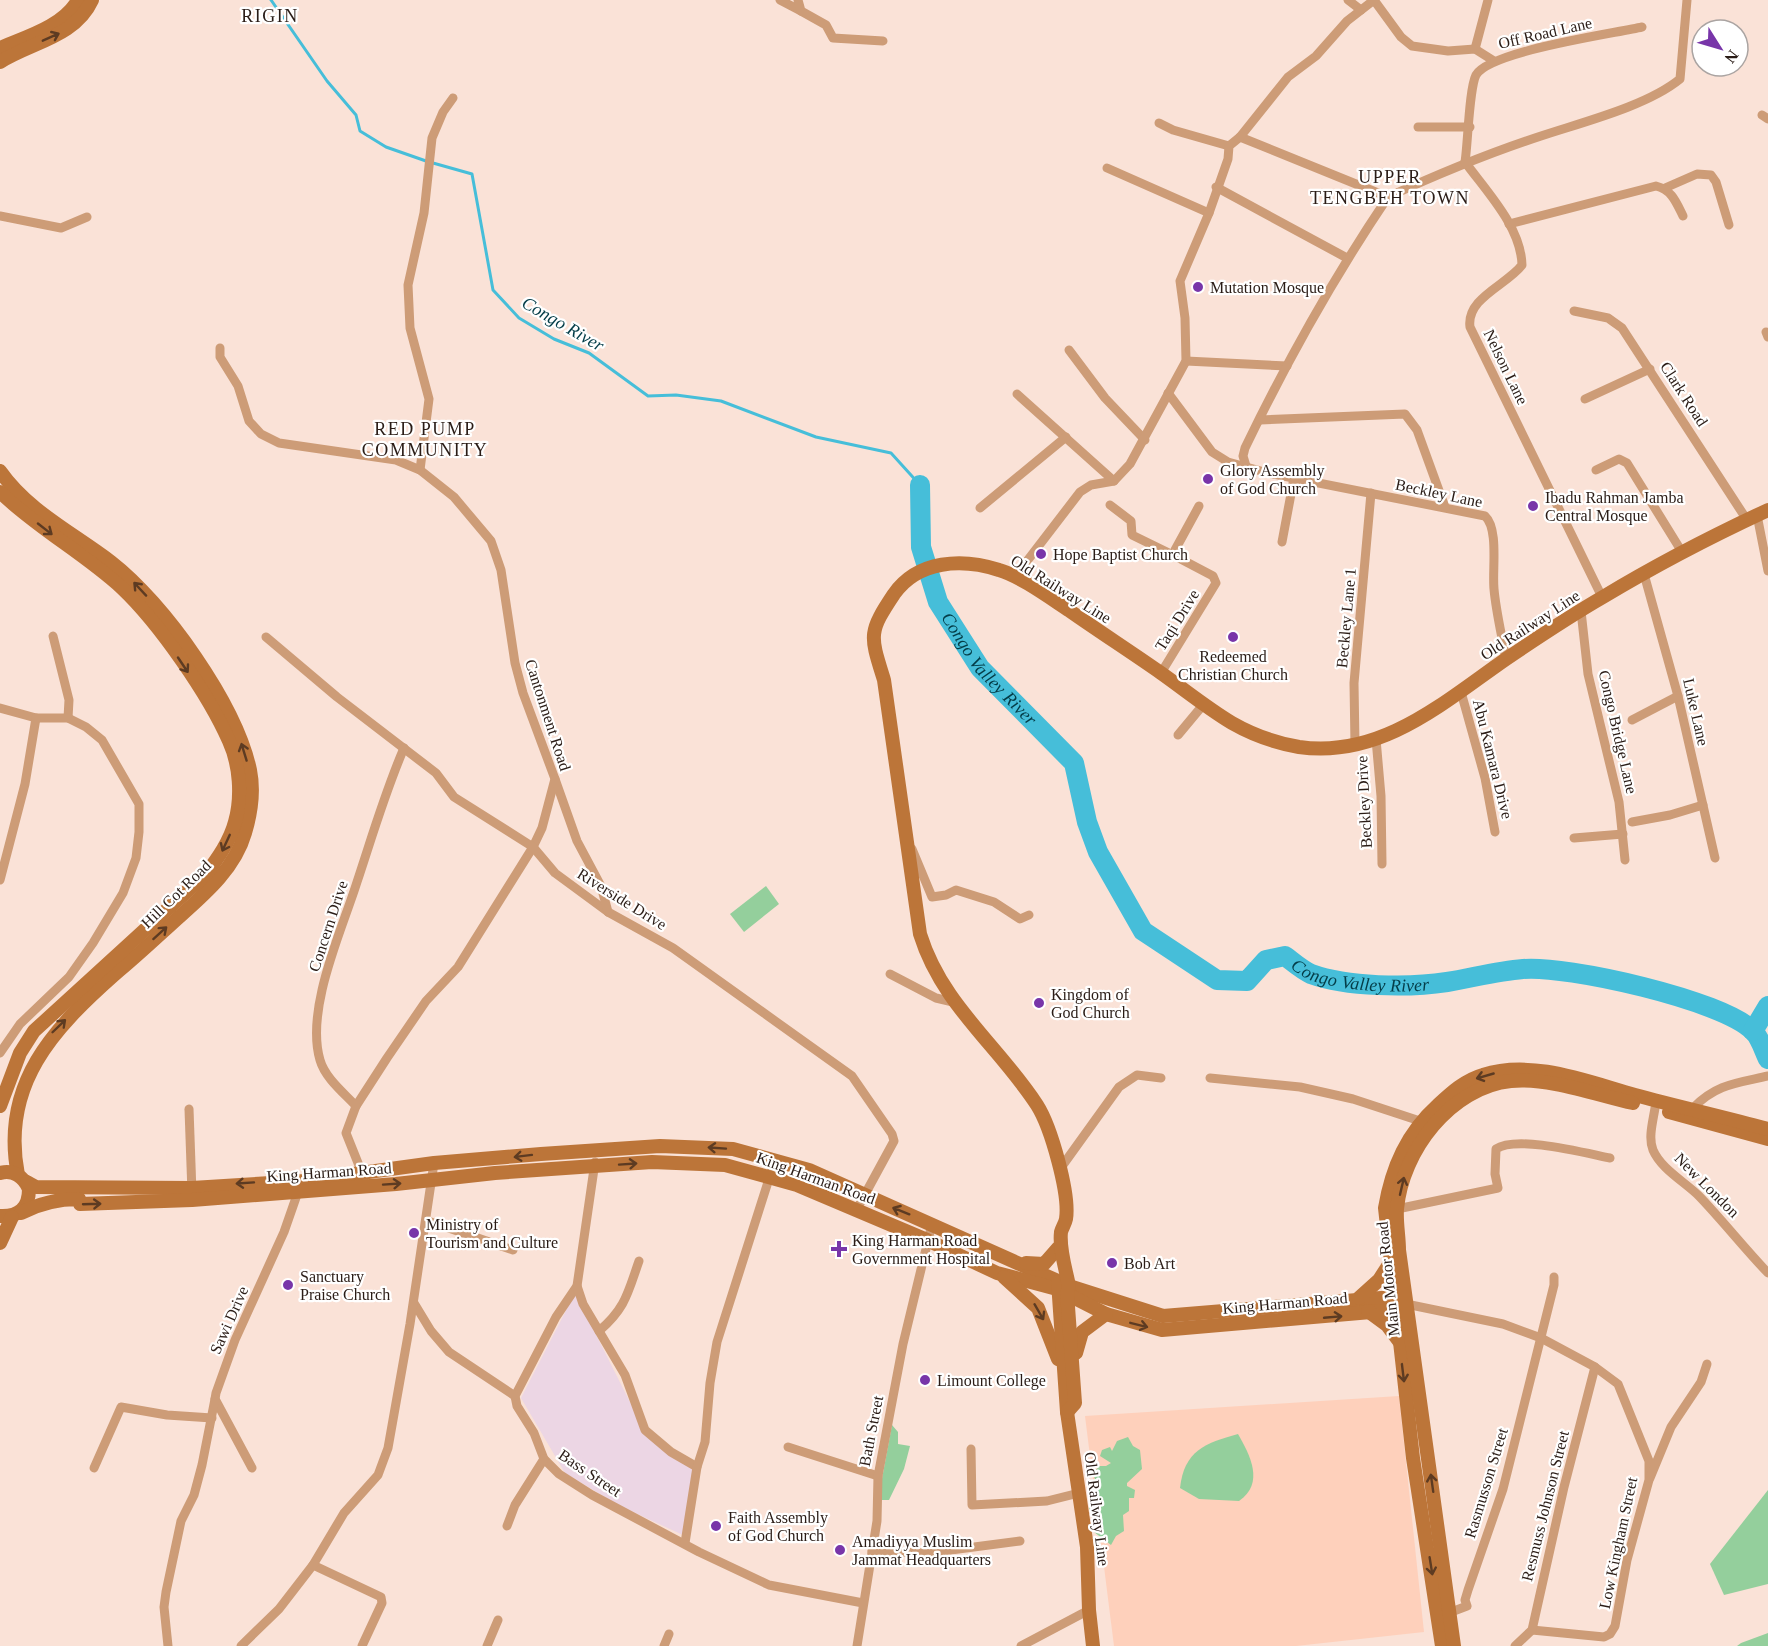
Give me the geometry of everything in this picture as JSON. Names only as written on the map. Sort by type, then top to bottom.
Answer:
[{"type":"main road","points":[[0,48],[49,26],[66,14],[78,0]]},
{"type":"main road","points":[[0,62],[66,31],[84,14],[92,0]]},
{"type":"main road","name":"Hill Cot Road","points":[[0,471],[10,485],[31,505],[127,576],[175,630],[230,715],[250,771],[252,798],[241,842],[234,858],[214,885],[77,1008],[50,1034],[30,1061],[19,1087],[13,1112],[13,1157],[29,1194],[11,1215],[0,1243]]},
{"type":"main road","name":"Hill Cot Road","points":[[0,492],[123,590],[161,631],[197,685],[230,742],[238,773],[235,823],[223,850],[206,874],[34,1031],[20,1053],[0,1106]]},
{"type":"main road","name":"Old Railway Line","points":[[1067,1412],[1075,1403],[1060,1249],[1061,1232],[1066,1219],[1060,1169],[1038,1106],[953,1002],[929,962],[920,934],[904,834],[897,763],[884,680],[873,645],[875,622],[898,589],[919,572],[939,564],[982,566],[1001,570],[1054,601],[1161,673],[1203,705],[1248,732],[1271,740],[1323,749],[1355,745],[1376,739],[1427,715],[1506,659],[1602,597],[1682,552],[1758,515]]},
{"type":"main road","name":"Main Motor Road","points":[[1442,1646],[1444,1615],[1428,1454],[1401,1303],[1390,1263],[1384,1208],[1390,1176],[1402,1150],[1420,1121],[1460,1086],[1483,1075],[1510,1070],[1544,1071],[1693,1108],[1768,1139]]},
{"type":"main road","name":"Main Motor Road","points":[[1453,1646],[1444,1615],[1413,1458],[1400,1342],[1401,1303],[1397,1209],[1405,1176],[1421,1143],[1449,1110],[1467,1096],[1486,1087],[1511,1081],[1543,1083],[1725,1122]]},
{"type":"main road","points":[[1725,1122],[1768,1129]]},
{"type":"main road","name":"King Harman Road","points":[[11,1215],[37,1204],[57,1199],[79,1198],[80,1204],[300,1186],[364,1179],[435,1163],[597,1150],[696,1147],[733,1149],[809,1170],[1011,1259],[1063,1287],[1106,1314],[1162,1330],[1340,1316],[1401,1303]]},
{"type":"main road","name":"King Harman Road","points":[[364,1179],[432,1180],[652,1162],[725,1165],[772,1177],[857,1209],[997,1273],[1063,1287],[1163,1316],[1359,1298],[1401,1303]]},
{"type":"main road","name":"King Harman Road","points":[[0,1173],[12,1172],[36,1186],[192,1194]]},
{"type":"main road","points":[[1011,1259],[1044,1264],[1060,1249],[1078,1279],[1106,1299]]},
{"type":"main road","points":[[1359,1298],[1379,1280],[1390,1263]]},
{"type":"main road","points":[[997,1273],[1016,1286],[1038,1308],[1063,1374]]},
{"type":"main road","name":"Old Railway Line","points":[[1063,1287],[1063,1374],[1087,1547],[1089,1610],[1093,1646]]},
{"type":"main road","points":[[1368,1311],[1387,1325],[1400,1342]]},
{"type":"main road","points":[[1208,1312],[1209,1327]]},
{"type":"main road","points":[[1074,1388],[1079,1337],[1087,1325],[1106,1314]]},
{"type":"main road","points":[[1413,1458],[1428,1454]]},
{"type":"street","points":[[780,0],[826,25],[833,38],[883,41]]},
{"type":"street","points":[[798,0],[801,11]]},
{"type":"street","points":[[1347,0],[1361,10]]},
{"type":"street","points":[[1014,578],[1080,492],[1091,485],[1114,481],[1130,464],[1145,440],[1186,361],[1185,318],[1180,281],[1209,213],[1216,187],[1228,159],[1229,146],[1240,137],[1288,77],[1316,56],[1361,10],[1374,0],[1401,37],[1412,46],[1448,51],[1475,50],[1494,61]]},
{"type":"street","points":[[1475,50],[1488,0]]},
{"type":"street","points":[[1246,466],[1243,456],[1245,448],[1287,366],[1347,258],[1388,197],[1465,162],[1592,120],[1668,89],[1680,79],[1685,1]]},
{"type":"street","name":"Off Road Lane","points":[[1465,162],[1470,127],[1470,102],[1475,77],[1483,67],[1494,61],[1642,27]]},
{"type":"street","points":[[420,470],[429,399],[410,328],[408,285],[424,213],[432,138],[443,112],[453,98]]},
{"type":"street","points":[[1159,123],[1173,130],[1229,146]]},
{"type":"street","points":[[1418,127],[1470,127]]},
{"type":"street","points":[[1240,137],[1388,197]]},
{"type":"street","name":"Nelson Lane","points":[[1465,162],[1509,224],[1522,252],[1522,266],[1516,274],[1477,303],[1471,312],[1470,327],[1602,597]]},
{"type":"street","points":[[1107,168],[1209,213]]},
{"type":"street","points":[[1509,224],[1645,188],[1665,188],[1697,174],[1711,175],[1716,182],[1729,225]]},
{"type":"street","points":[[1216,187],[1347,258]]},
{"type":"street","points":[[1665,188],[1672,194],[1683,216]]},
{"type":"street","points":[[0,216],[61,228],[87,217]]},
{"type":"street","name":"Clark Road","points":[[1574,311],[1597,314],[1617,323],[1758,515]]},
{"type":"street","name":"Cantonment Road","points":[[220,348],[220,357],[238,386],[249,421],[269,439],[293,446],[396,460],[420,470],[461,504],[484,532],[497,553],[515,663],[531,720],[536,727],[555,779],[542,828],[533,848],[458,967],[426,1001],[356,1106],[346,1133],[364,1179]]},
{"type":"street","points":[[1069,350],[1105,398],[1145,440]]},
{"type":"street","points":[[1186,361],[1287,366]]},
{"type":"street","points":[[1586,399],[1650,369]]},
{"type":"street","name":"Beckley Lane","points":[[1168,393],[1212,452],[1228,462],[1415,504],[1445,507],[1485,516],[1490,521],[1494,589],[1506,659]]},
{"type":"street","points":[[1017,394],[1114,481]]},
{"type":"street","points":[[1260,420],[1405,414],[1417,430],[1445,507]]},
{"type":"street","points":[[980,508],[1066,437]]},
{"type":"street","points":[[1596,470],[1619,459],[1627,463],[1682,552]]},
{"type":"street","points":[[1282,542],[1294,478]]},
{"type":"street","name":"Beckley Lane 1","points":[[1355,745],[1354,683],[1371,493]]},
{"type":"street","points":[[1110,505],[1131,521],[1132,535],[1175,556],[1175,550],[1199,506]]},
{"type":"street","points":[[1758,515],[1768,571]]},
{"type":"street","name":"Taqi Drive","points":[[1161,673],[1216,583],[1213,576],[1175,556]]},
{"type":"street","name":"Luke Lane","points":[[1644,574],[1678,696],[1715,858]]},
{"type":"street","name":"Congo Bridge Lane","points":[[1581,611],[1588,674],[1618,802],[1625,860]]},
{"type":"street","points":[[52,636],[69,700],[68,718]]},
{"type":"street","name":"Riverside Drive","points":[[266,637],[336,697],[436,773],[454,797],[533,848],[555,873],[608,912],[673,948],[852,1076],[892,1134],[894,1141],[857,1209]]},
{"type":"street","name":"Abu Kamara Drive","points":[[1461,692],[1485,778],[1495,832]]},
{"type":"street","points":[[1632,720],[1678,696]]},
{"type":"street","points":[[1178,735],[1203,705]]},
{"type":"street","points":[[0,708],[36,718],[68,718],[102,740],[139,804],[140,831],[136,858],[123,893],[69,978],[21,1024],[0,1053]]},
{"type":"street","points":[[0,880],[25,784],[36,718]]},
{"type":"street","name":"Beckley Drive","points":[[1376,739],[1381,796],[1382,864]]},
{"type":"street","name":"Concern Drive","points":[[356,1106],[330,1078],[320,1061],[319,1013],[329,968],[387,787],[404,748]]},
{"type":"street","points":[[555,779],[577,841],[601,886],[608,912]]},
{"type":"street","points":[[1632,822],[1670,815],[1703,805]]},
{"type":"street","points":[[904,834],[932,897],[946,895],[956,890],[994,902],[1020,919],[1029,915]]},
{"type":"street","points":[[1574,838],[1623,834]]},
{"type":"street","points":[[890,974],[936,998],[953,1002]]},
{"type":"street","points":[[1060,1169],[1119,1087],[1137,1075],[1161,1078]]},
{"type":"street","points":[[1693,1108],[1707,1094],[1719,1088],[1767,1076]]},
{"type":"street","points":[[1210,1078],[1300,1087],[1353,1099],[1420,1121]]},
{"type":"street","name":"New London","points":[[1655,1108],[1651,1132],[1653,1150],[1668,1168],[1725,1223],[1768,1273]]},
{"type":"street","points":[[189,1109],[192,1194]]},
{"type":"street","points":[[1397,1209],[1498,1188],[1496,1149],[1500,1147],[1524,1144],[1610,1158]]},
{"type":"street","points":[[414,1303],[431,1331],[449,1352],[515,1396],[556,1317],[577,1286],[597,1150]]},
{"type":"street","points":[[685,1543],[697,1467],[705,1442],[710,1383],[717,1342],[776,1160]]},
{"type":"street","points":[[241,1646],[279,1609],[313,1565],[344,1513],[378,1475],[388,1448],[428,1221],[435,1163]]},
{"type":"street","name":"Sawi Drive","points":[[168,1646],[164,1607],[166,1592],[181,1521],[197,1485],[218,1384],[284,1232],[300,1186]]},
{"type":"street","points":[[428,1221],[513,1250]]},
{"type":"street","name":"Bath Street","points":[[857,1646],[872,1551],[878,1476],[932,1224]]},
{"type":"street","points":[[599,1330],[613,1319],[627,1301],[639,1261]]},
{"type":"street","points":[[1541,1338],[1554,1277]]},
{"type":"street","points":[[577,1286],[583,1304],[625,1375],[645,1430],[671,1452],[697,1467]]},
{"type":"street","name":"Low Kingham Street","points":[[1401,1303],[1503,1324],[1541,1338],[1595,1367],[1618,1384],[1649,1461],[1649,1480],[1627,1560],[1615,1626],[1610,1634],[1604,1637],[1532,1630]]},
{"type":"street","name":"Rasmusson Street","points":[[1444,1615],[1467,1606],[1465,1600],[1503,1489],[1541,1338]]},
{"type":"street","points":[[1649,1480],[1671,1427],[1701,1382],[1707,1364]]},
{"type":"street","name":"Resmuss Johnson Street","points":[[1532,1630],[1561,1498],[1595,1367]]},
{"type":"street","name":"Bass Street","points":[[515,1396],[517,1406],[534,1433],[544,1459],[559,1474],[592,1495],[769,1585],[863,1603]]},
{"type":"street","points":[[215,1399],[252,1468]]},
{"type":"street","points":[[94,1468],[121,1407],[167,1415],[212,1418]]},
{"type":"street","points":[[788,1448],[878,1476]]},
{"type":"street","points":[[971,1449],[972,1505],[1047,1501],[1079,1493]]},
{"type":"street","points":[[507,1526],[515,1505],[544,1459]]},
{"type":"street","points":[[872,1551],[928,1553],[1020,1541]]},
{"type":"street","points":[[313,1565],[381,1597],[382,1602],[362,1646]]},
{"type":"street","points":[[1021,1646],[1062,1627],[1089,1610]]},
{"type":"street","points":[[487,1646],[498,1620]]},
{"type":"street","points":[[1515,1646],[1532,1630]]},
{"type":"street","points":[[664,1646],[669,1634]]},
{"type":"shaded area","points":[[575,1293],[641,1424],[696,1467],[685,1536],[618,1505],[565,1473],[521,1398]]},
{"type":"shaded area","points":[[1399,1396],[1424,1632],[1296,1646],[1114,1646],[1085,1416]]},
{"type":"green space","points":[[766,886],[779,904],[744,932],[730,914]]},
{"type":"green space","points":[[892,1425],[898,1432],[898,1444],[910,1446],[904,1469],[889,1500],[878,1500]]},
{"type":"green space","points":[[1238,1434],[1253,1469],[1252,1486],[1247,1494],[1239,1501],[1199,1499],[1180,1488],[1186,1465],[1198,1450]]},
{"type":"green space","points":[[1128,1437],[1133,1446],[1140,1450],[1142,1469],[1127,1483],[1127,1486],[1135,1490],[1134,1498],[1129,1498],[1129,1511],[1123,1515],[1124,1531],[1116,1536],[1111,1545],[1094,1532],[1096,1526],[1093,1511],[1089,1509],[1093,1487],[1097,1484],[1093,1474],[1099,1466],[1111,1463],[1100,1456],[1102,1450],[1110,1447],[1112,1451],[1117,1441]]},
{"type":"green space","points":[[1768,1490],[1768,1584],[1724,1595],[1710,1564]]},
{"type":"green space","points":[[1768,1633],[1768,1646],[1737,1646],[1741,1643]]},
{"type":"waterway","name":"Congo River","points":[[271,0],[327,81],[356,115],[360,131],[386,147],[426,161]]},
{"type":"waterway","name":"Congo River","points":[[433,163],[472,174],[493,290],[519,318],[554,339],[589,353],[648,396],[676,395],[721,401],[816,437],[891,453],[920,485]]},
{"type":"waterway","name":"Congo Valley River","points":[[920,485],[921,547],[938,602],[980,668],[1074,763],[1087,822],[1098,852],[1143,931],[1217,980],[1247,981],[1266,960],[1285,956],[1311,974],[1360,984],[1397,986],[1432,984],[1523,969],[1544,969],[1607,979],[1678,997],[1736,1019],[1753,1031],[1760,1040],[1768,1059]]},
{"type":"waterway","points":[[1753,1031],[1768,1006]]},
{"type":"place","name":"Mutation Mosque","points":[[1198,287]]},
{"type":"place","name":"Glory Assembly of God Church","points":[[1208,479]]},
{"type":"place","name":"Ibadu Rahman Jamba Central Mosque","points":[[1533,506]]},
{"type":"place","name":"Hope Baptist Church","points":[[1041,554]]},
{"type":"place","name":"Redeemed Christian Church","points":[[1233,637]]},
{"type":"place","name":"Kingdom of God Church","points":[[1039,1003]]},
{"type":"place","name":"Ministry of Tourism and Culture","points":[[414,1233]]},
{"type":"place","name":"King Harman Road Government Hospital","points":[[839,1249]]},
{"type":"place","name":"Bob Art","points":[[1112,1263]]},
{"type":"place","name":"Sanctuary Praise Church","points":[[288,1285]]},
{"type":"place","name":"Limount College","points":[[925,1380]]},
{"type":"place","name":"Faith Assembly of God Church","points":[[716,1526]]},
{"type":"place","name":"Amadiyya Muslim Jammat Headquarters","points":[[840,1550]]},
{"type":"district","name":"RIGIN","points":[[270,16]]},
{"type":"district","name":"UPPER TENGBEH TOWN","points":[[1390,187]]},
{"type":"district","name":"RED PUMP COMMUNITY","points":[[425,439]]}]
